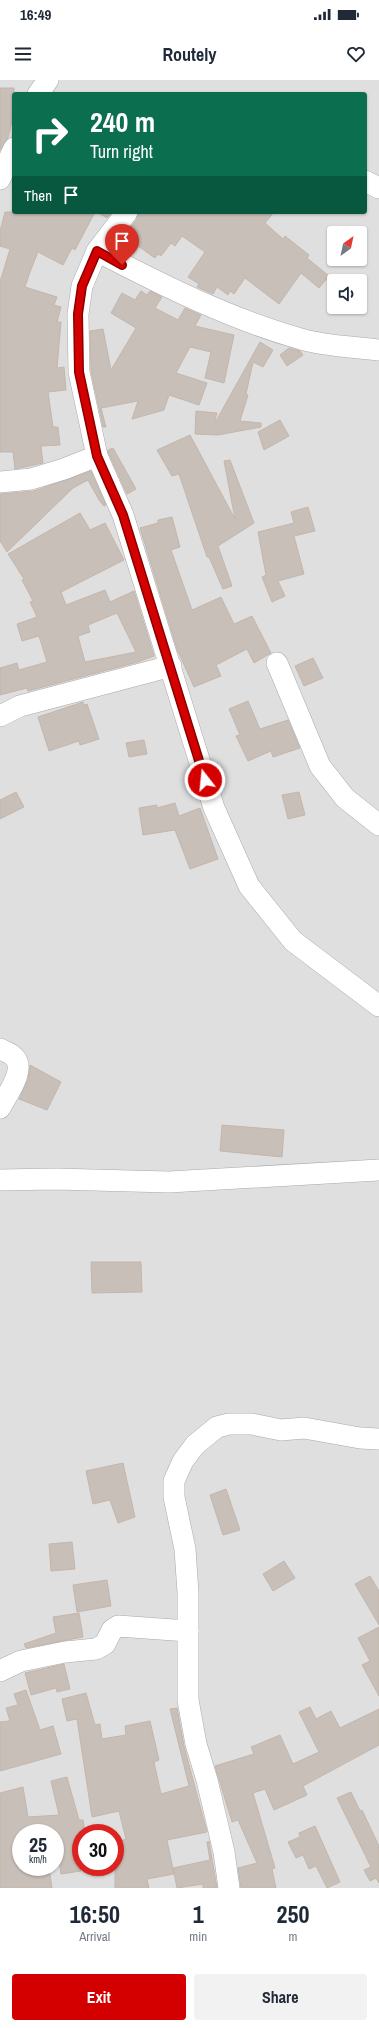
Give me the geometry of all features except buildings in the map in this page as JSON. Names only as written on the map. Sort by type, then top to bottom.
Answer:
[{"type":"street","points":[[0,179],[12,152]]},
{"type":"street","points":[[367,182],[379,188]]},
{"type":"street","points":[[125,214],[97,251],[82,286],[78,314],[79,372],[97,456],[123,515],[214,808],[249,886],[293,941],[379,1006]]},
{"type":"street","points":[[97,251],[161,284],[246,320],[302,340],[379,350]]},
{"type":"street","points":[[0,482],[31,479],[64,469],[97,456]]},
{"type":"street","points":[[278,663],[320,766],[345,798],[379,825]]},
{"type":"street","points":[[0,716],[20,706],[171,666]]},
{"type":"street","points":[[0,1049],[14,1056],[18,1063],[17,1077],[0,1108]]},
{"type":"street","points":[[0,1180],[54,1179],[169,1182],[379,1170]]},
{"type":"street","points":[[229,1888],[224,1852],[207,1780],[196,1744],[188,1700],[188,1631],[184,1549],[174,1497],[174,1481],[183,1461],[195,1445],[217,1427],[229,1424],[252,1424],[281,1430],[304,1428],[360,1438],[379,1439]]},
{"type":"street","points":[[0,1671],[21,1661],[65,1652],[96,1648],[105,1644],[112,1630],[118,1626],[188,1631]]},
{"type":"shaded area","points":[[0,80],[379,80],[379,1888],[0,1888]]},
{"type":"route","points":[[122,265],[97,251],[87,273],[82,286],[78,314],[79,372],[97,456],[123,515],[171,666],[205,780]]}]
